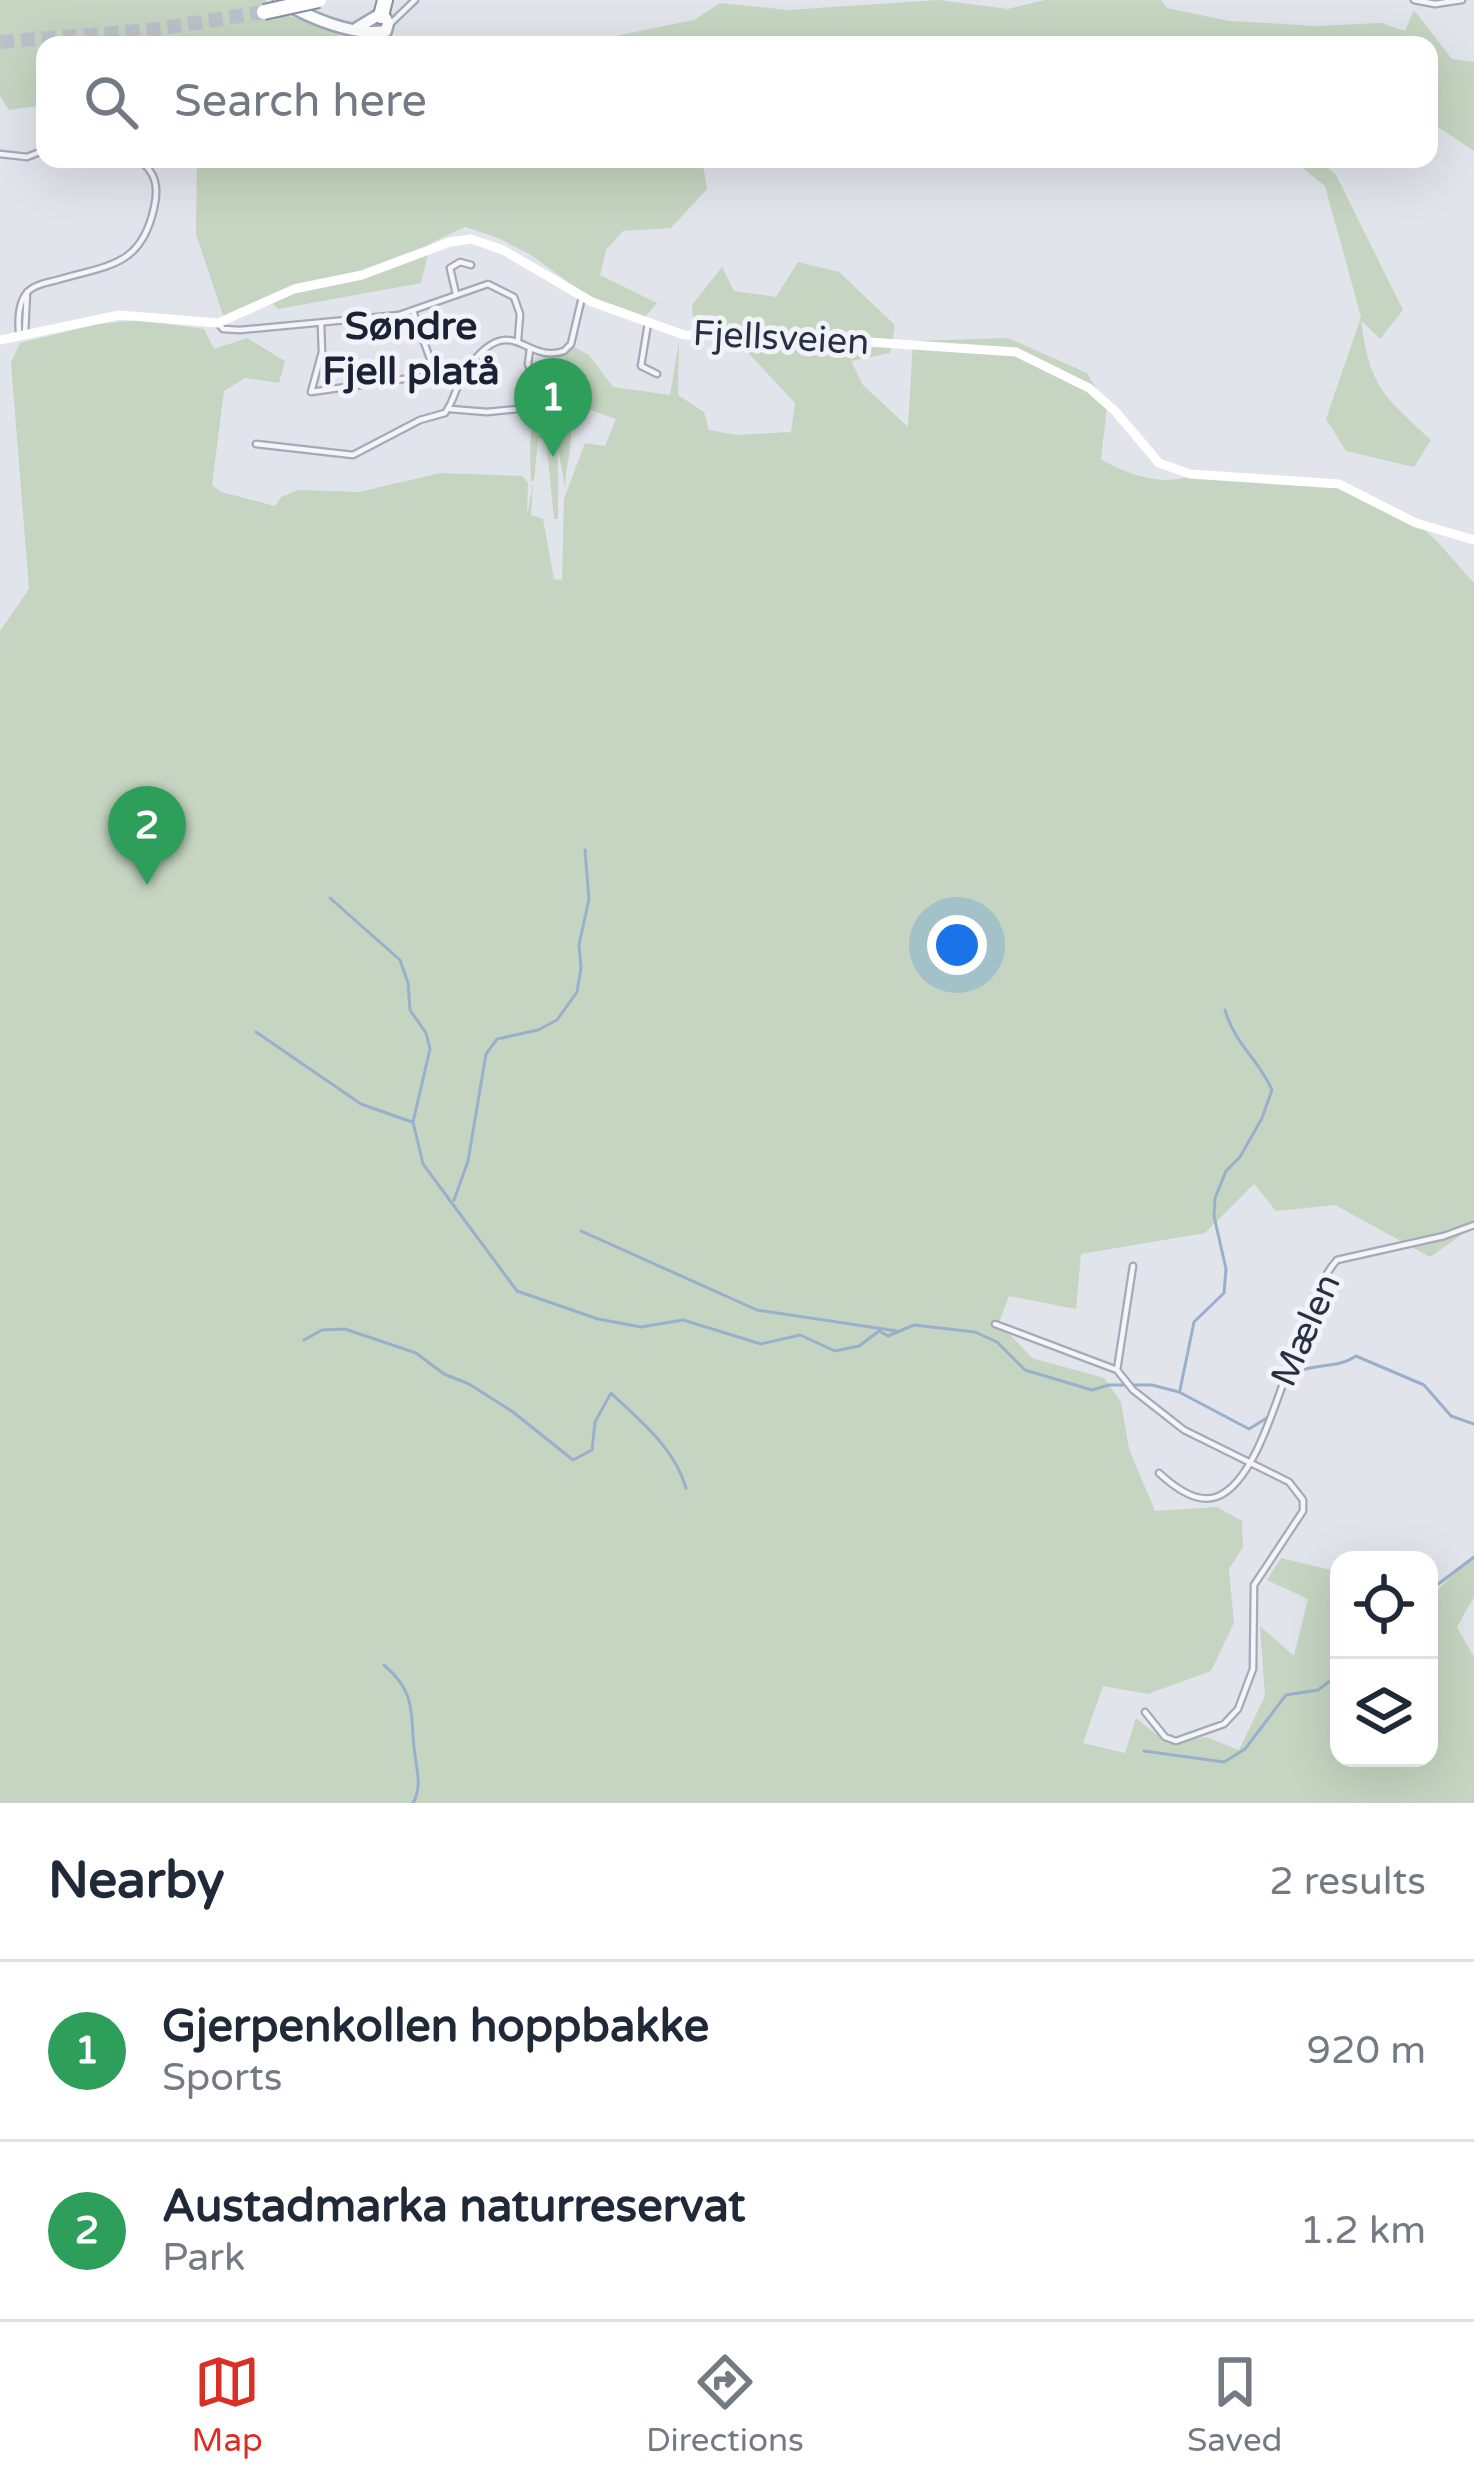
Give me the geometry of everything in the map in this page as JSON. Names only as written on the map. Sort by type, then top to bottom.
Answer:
[{"type":"highway","points":[[264,12],[320,0]]},
{"type":"main road","points":[[279,0],[313,17],[357,28],[381,19]]},
{"type":"main road","name":"Fjellsveien","points":[[0,340],[119,315],[218,323],[294,290],[377,271],[458,240],[491,244],[582,297],[694,336],[751,334],[1016,352],[1100,397],[1168,469],[1339,484],[1416,523],[1474,540]]},
{"type":"street","points":[[381,19],[404,11],[415,0]]},
{"type":"street","points":[[1414,0],[1435,4],[1462,0]]},
{"type":"street","points":[[0,154],[36,154]]},
{"type":"street","points":[[24,336],[27,292],[114,264],[146,238],[157,187],[147,168]]},
{"type":"street","points":[[456,294],[450,268],[460,262],[471,265]]},
{"type":"street","points":[[218,323],[233,330],[413,310],[488,284],[510,293],[520,310],[518,340]]},
{"type":"street","points":[[450,409],[462,377],[498,342],[518,340],[551,354],[565,352],[582,297]]},
{"type":"street","points":[[413,310],[435,375]]},
{"type":"street","points":[[320,322],[322,352],[310,392],[435,375],[462,377]]},
{"type":"street","points":[[648,323],[641,366],[656,374]]},
{"type":"street","points":[[256,444],[353,455],[450,409],[529,409],[537,384],[528,364],[531,348]]},
{"type":"street","name":"Mælen","points":[[1250,1465],[1310,1308],[1333,1263],[1474,1225]]},
{"type":"street","points":[[1117,1370],[1132,1266]]},
{"type":"street","points":[[995,1324],[1117,1370],[1133,1390],[1184,1430],[1289,1482],[1305,1504],[1254,1585],[1253,1669],[1246,1692],[1228,1721],[1181,1741],[1165,1737],[1145,1712]]},
{"type":"street","points":[[1159,1473],[1179,1490],[1208,1499],[1234,1486],[1250,1465]]},
{"type":"green space","points":[[0,0],[265,0],[287,15],[340,36],[36,36],[36,106],[9,110],[0,96]]},
{"type":"green space","points":[[938,0],[1008,9],[1045,0],[1161,0],[1167,8],[1229,21],[1316,26],[1381,23],[1405,31],[1414,10],[1434,36],[615,36],[694,20],[720,3],[788,10]]},
{"type":"green space","points":[[1438,41],[1452,59],[1474,62],[1474,151],[1438,127]]},
{"type":"green space","points":[[197,168],[704,168],[707,189],[671,228],[623,231],[606,250],[600,275],[657,303],[644,318],[586,295],[531,255],[465,227],[431,243],[421,283],[278,309],[267,298],[224,318],[196,234]]},
{"type":"green space","points":[[1302,168],[1328,168],[1336,175],[1403,310],[1380,339],[1361,320],[1369,361],[1381,389],[1431,440],[1414,467],[1346,451],[1326,419],[1361,317],[1325,186]]},
{"type":"green space","points":[[798,262],[839,272],[895,325],[890,353],[851,361],[863,385],[908,427],[913,341],[1008,338],[1087,373],[1107,407],[1101,459],[1108,463],[1163,480],[1209,474],[1263,475],[1316,482],[1367,496],[1415,522],[1474,583],[1474,1226],[1430,1257],[1335,1205],[1276,1211],[1254,1184],[1205,1233],[1081,1254],[1076,1309],[1009,1296],[999,1323],[1032,1358],[1104,1378],[1121,1402],[1129,1449],[1155,1511],[1217,1507],[1242,1521],[1243,1547],[1229,1569],[1234,1623],[1211,1671],[1148,1694],[1103,1686],[1083,1743],[1125,1753],[1136,1718],[1167,1743],[1206,1737],[1239,1750],[1265,1696],[1260,1626],[1294,1656],[1308,1599],[1267,1580],[1281,1558],[1330,1570],[1330,1767],[1438,1767],[1438,1589],[1474,1555],[1474,1597],[1457,1627],[1474,1657],[1474,1803],[0,1803],[0,631],[29,589],[11,363],[20,343],[98,324],[139,320],[204,329],[214,349],[247,338],[285,361],[279,383],[245,378],[224,391],[212,485],[221,492],[275,506],[281,497],[299,490],[359,492],[440,473],[522,476],[528,483],[527,515],[533,483],[531,515],[543,519],[554,579],[562,580],[564,499],[585,443],[605,446],[616,419],[587,409],[576,374],[544,364],[574,347],[589,355],[613,387],[670,395],[679,341],[678,395],[704,412],[709,430],[737,435],[791,432],[795,403],[725,328],[694,327],[692,305],[722,267],[734,291],[776,297]]},
{"type":"green space","points":[[555,398],[564,407],[571,428],[565,488],[558,448],[558,519],[554,519],[546,439],[538,439],[534,481],[530,459],[538,409],[543,399]]},
{"type":"waterway","points":[[454,1200],[468,1161],[486,1054],[497,1039],[538,1030],[557,1020],[577,992],[579,945],[589,899],[585,850]]},
{"type":"waterway","points":[[330,898],[400,960],[410,1010],[426,1033],[430,1049],[413,1122],[423,1164],[517,1291],[598,1319],[641,1327],[683,1320],[761,1344],[800,1335],[835,1351],[859,1346],[879,1331],[888,1336],[914,1325],[975,1332],[997,1342],[1025,1370],[1092,1390],[1152,1385],[1179,1392],[1249,1429],[1270,1416]]},
{"type":"waterway","points":[[1180,1390],[1194,1322],[1224,1293],[1226,1269],[1214,1216],[1215,1198],[1226,1171],[1240,1157],[1262,1118],[1272,1090],[1225,1010]]},
{"type":"waterway","points":[[256,1032],[361,1104],[412,1122]]},
{"type":"waterway","points":[[581,1231],[757,1310],[897,1331]]},
{"type":"waterway","points":[[304,1340],[322,1330],[345,1329],[416,1353],[513,1412],[573,1460],[592,1450],[595,1422],[611,1393],[665,1447],[686,1488]]},
{"type":"waterway","points":[[1285,1386],[1300,1371],[1356,1356],[1424,1385],[1451,1416],[1474,1424]]},
{"type":"waterway","points":[[1438,1584],[1474,1557]]},
{"type":"waterway","points":[[384,1665],[408,1696],[418,1779],[413,1803]]},
{"type":"waterway","points":[[1144,1751],[1224,1762],[1245,1749],[1286,1695],[1318,1690],[1330,1681]]},
{"type":"tunnel","points":[[75,36],[264,12]]},
{"type":"tunnel","points":[[0,42],[36,39]]},
{"type":"place","name":"Gjerpenkollen hoppbakke","points":[[553,457]]},
{"type":"place","name":"Austadmarka naturreservat","points":[[147,885]]},
{"type":"district","name":"Søndre Fjell platå","points":[[411,348]]}]
